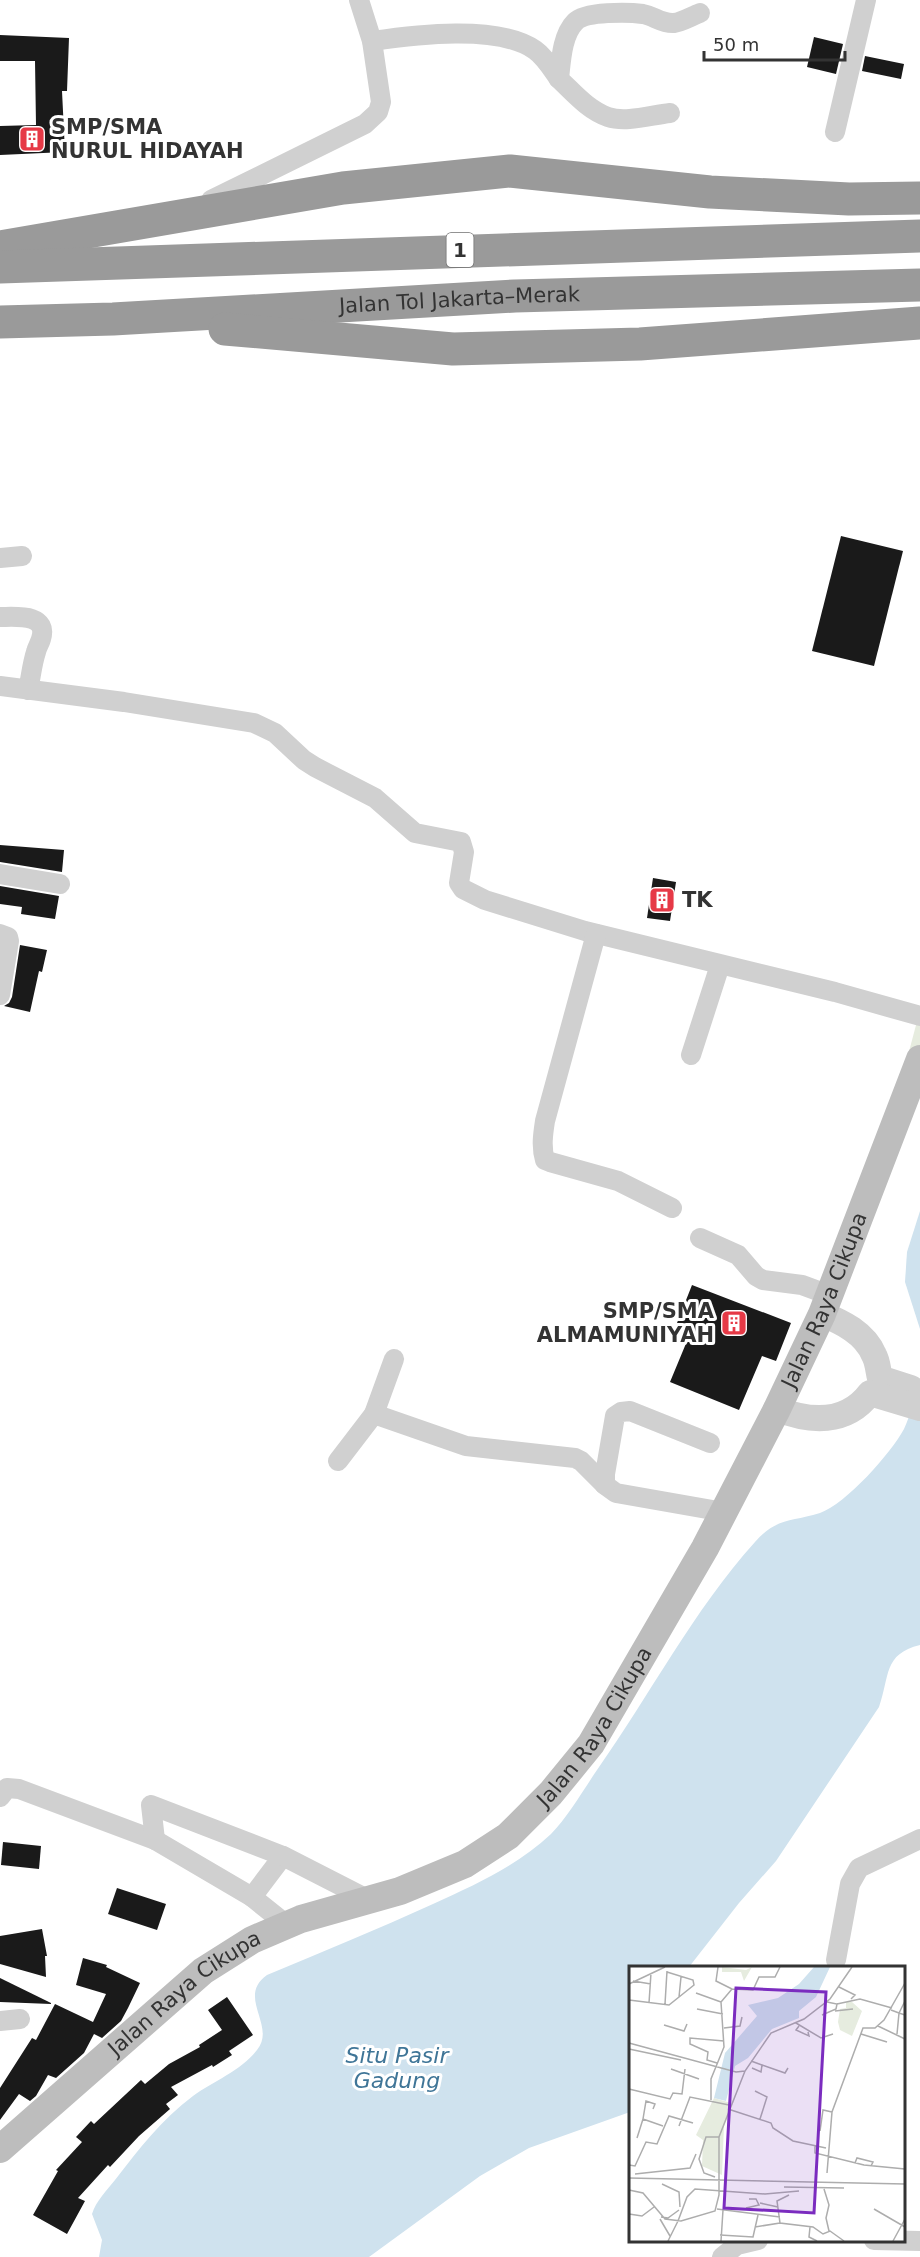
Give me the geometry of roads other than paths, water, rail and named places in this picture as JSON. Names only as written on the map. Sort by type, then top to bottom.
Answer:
[{"type":"highway","points":[[0,247],[343,188],[510,171],[710,192],[849,199],[920,198]]},
{"type":"highway","name":"1","points":[[0,267],[920,236]]},
{"type":"highway","name":"Jalan Tol Jakarta–Merak","points":[[0,322],[113,319],[515,296],[920,285]]},
{"type":"highway","points":[[113,319],[453,349],[640,344],[920,323]]},
{"type":"main road","name":"Jalan Raya Cikupa","points":[[0,2149],[203,1971],[252,1940],[301,1919],[400,1891],[471,1860],[508,1836],[533,1814],[591,1744],[724,1512],[777,1409],[826,1305],[920,1059]]},
{"type":"street","points":[[835,132],[866,0]]},
{"type":"street","points":[[174,217],[193,206],[241,187],[365,124],[378,112],[381,102],[372,41],[360,1]]},
{"type":"street","points":[[559,79],[562,50],[573,23],[580,18],[635,14],[676,23],[700,13]]},
{"type":"street","points":[[372,41],[421,34],[452,33],[507,40],[535,50],[559,79],[587,105],[609,117],[670,113]]},
{"type":"street","points":[[0,558],[22,556]]},
{"type":"street","points":[[0,617],[27,617],[42,626],[42,637],[34,658],[28,690]]},
{"type":"street","points":[[0,686],[124,702],[254,723],[275,733],[315,767],[375,798],[415,832],[461,842],[464,852],[459,883],[463,889],[485,900],[596,934],[920,1016]]},
{"type":"street","points":[[0,874],[60,884]]},
{"type":"street","points":[[0,934],[8,937],[9,941],[0,995]]},
{"type":"street","points":[[596,934],[545,1121],[542,1140],[543,1155],[545,1160],[550,1162],[618,1181],[672,1208]]},
{"type":"street","points":[[691,1055],[720,965]]},
{"type":"street","points":[[700,1238],[738,1255],[756,1276],[763,1280],[802,1285],[867,1343],[875,1356],[875,1386],[862,1402],[840,1415],[816,1420],[777,1409]]},
{"type":"street","points":[[338,1461],[374,1414],[394,1359]]},
{"type":"street","points":[[875,1386],[920,1390]]},
{"type":"street","points":[[875,1386],[920,1408]]},
{"type":"street","points":[[605,1485],[615,1416],[621,1412],[630,1411],[711,1443]]},
{"type":"street","points":[[374,1414],[466,1446],[575,1458],[616,1493],[724,1512]]},
{"type":"street","points":[[0,1797],[8,1788],[19,1789],[155,1840],[252,1897],[287,1925]]},
{"type":"street","points":[[155,1840],[151,1805],[283,1856],[369,1900]]},
{"type":"street","points":[[836,1960],[850,1884],[859,1868],[920,1839]]},
{"type":"street","points":[[252,1897],[283,1856]]},
{"type":"street","points":[[0,2021],[20,2019]]},
{"type":"street","points":[[722,2257],[737,2245],[753,2242]]},
{"type":"water","points":[[920,1211],[920,1329],[905,1282],[907,1252]]},
{"type":"water","name":"Situ Pasir Gadung","points":[[920,1380],[920,1645],[908,1649],[894,1660],[887,1676],[879,1707],[776,1861],[739,1903],[690,1966],[629,1966],[629,2112],[529,2148],[480,2176],[369,2257],[99,2257],[102,2240],[92,2214],[102,2196],[171,2114],[193,2096],[244,2064],[257,2050],[262,2041],[263,2031],[255,2002],[258,1984],[267,1975],[480,1882],[524,1856],[551,1834],[575,1803],[712,1596],[755,1542],[778,1524],[831,1508],[855,1489],[898,1439],[911,1411]]},
{"type":"place","name":"SMP/SMA NURUL HIDAYAH","points":[[32,139]]},
{"type":"place","name":"TK","points":[[662,900]]},
{"type":"place","name":"SMP/SMA ALMAMUNIYAH","points":[[734,1323]]}]
